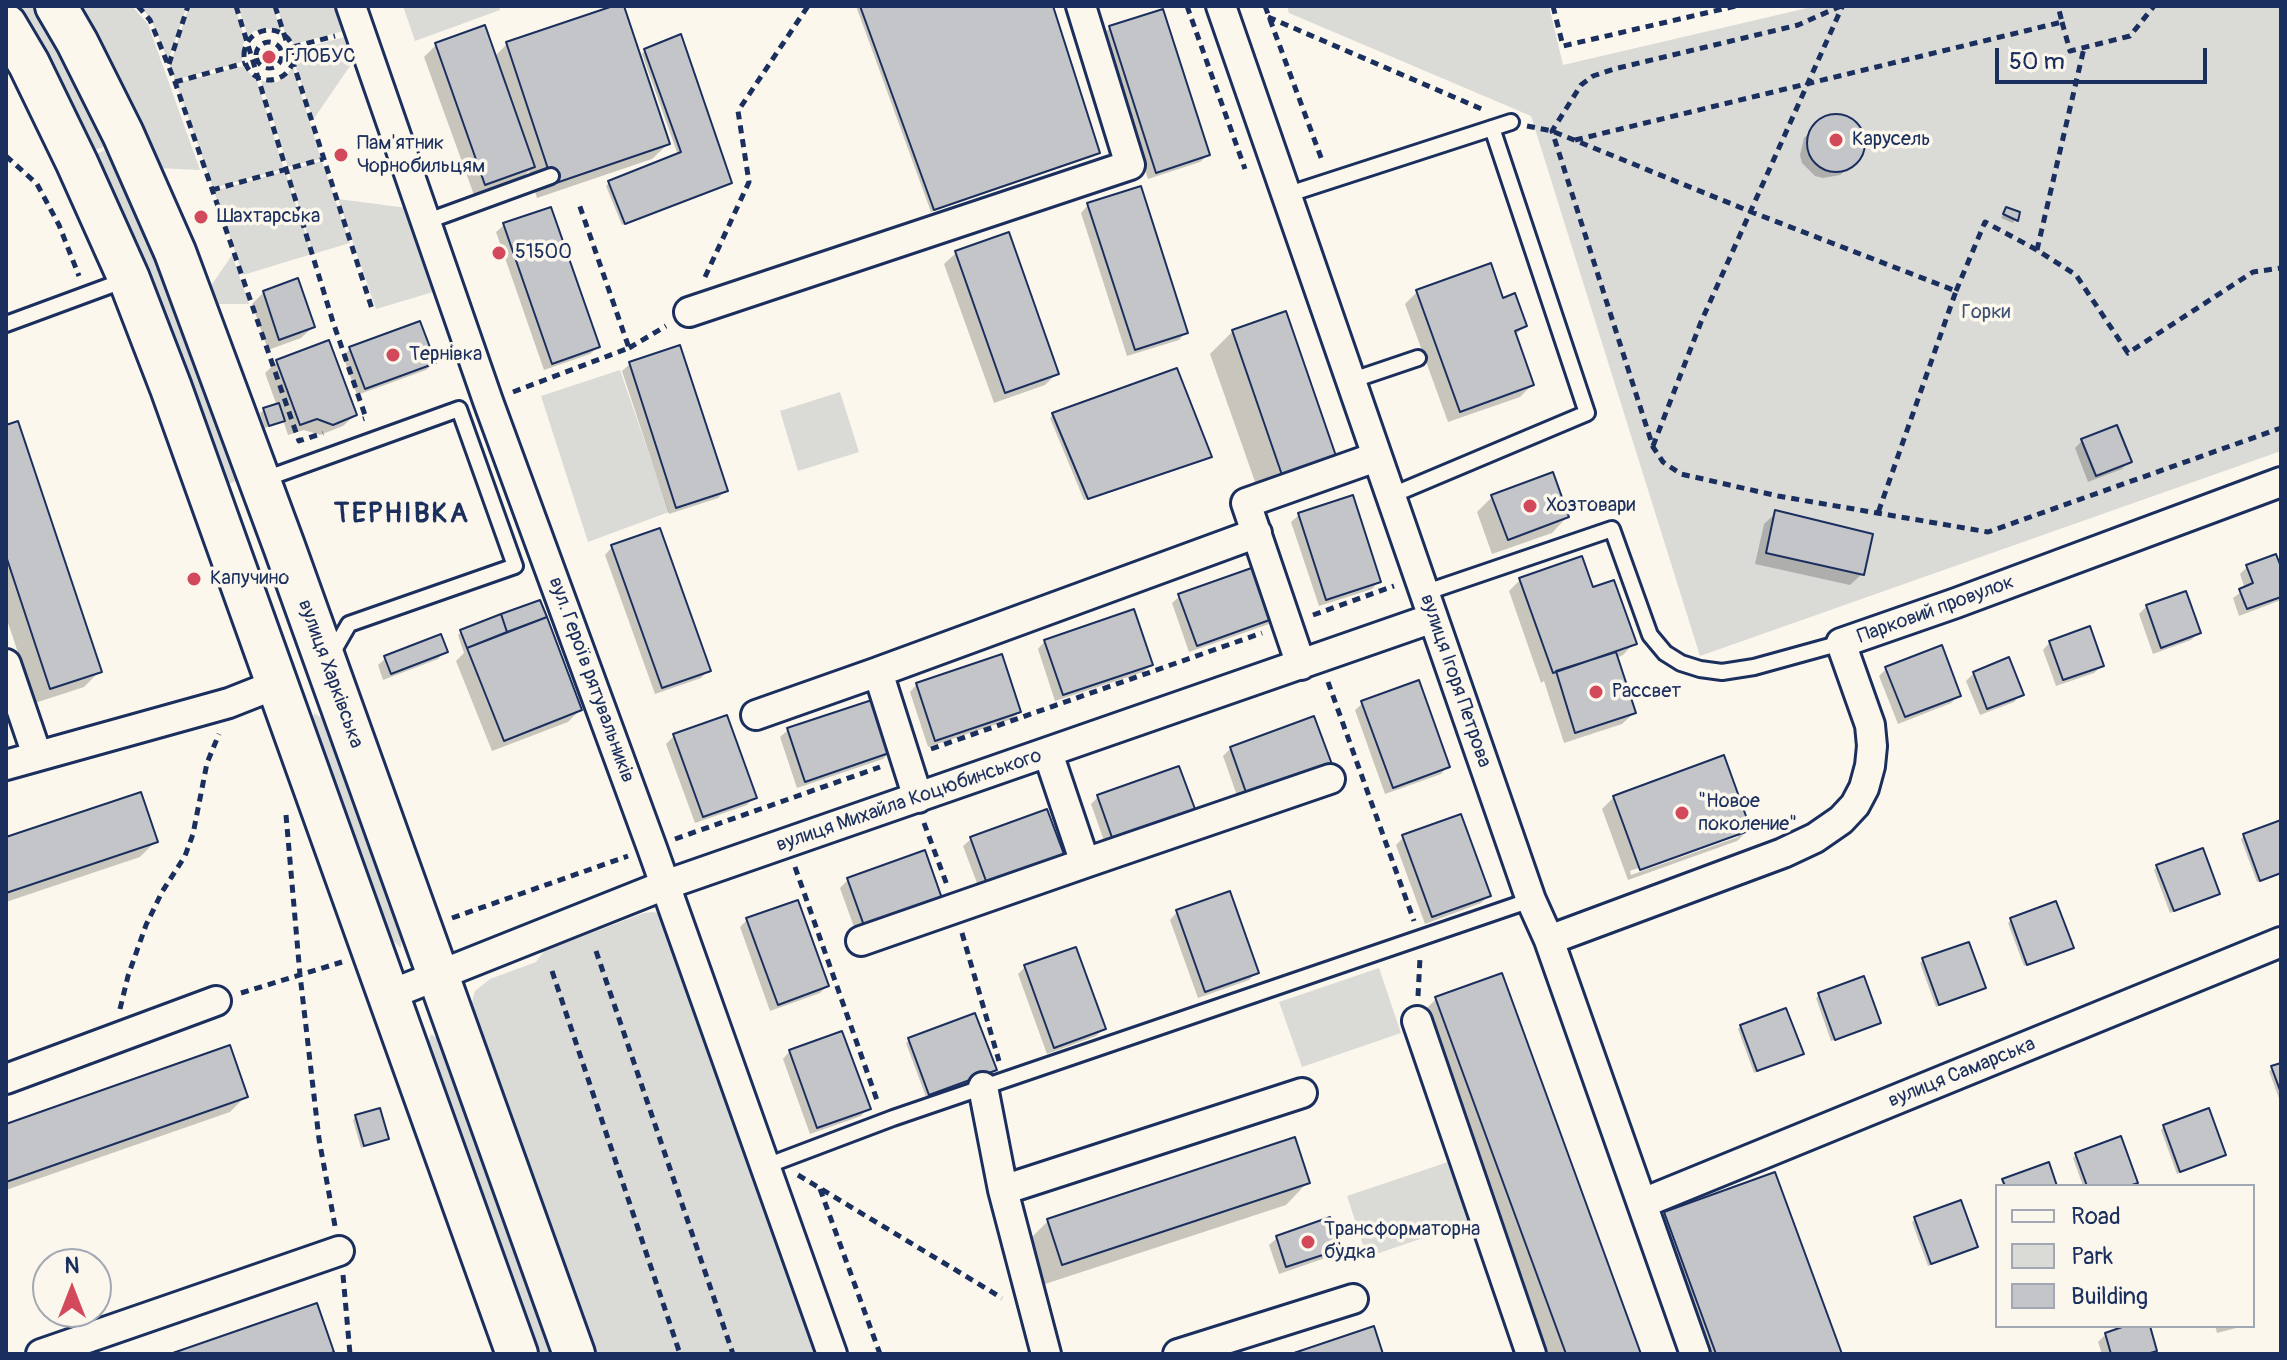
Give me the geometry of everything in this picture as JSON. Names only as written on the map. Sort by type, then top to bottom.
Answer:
[{"type":"street","name":"вулиця Харківська","points":[[56,6],[123,134],[175,252],[439,974],[574,1354]]},
{"type":"street","points":[[689,312],[1130,165],[1081,6]]},
{"type":"street","name":"вулиця Ігоря Петрова","points":[[1221,6],[1531,900],[1549,940],[1695,1354]]},
{"type":"street","name":"вул. Героїв рятувальників","points":[[355,18],[425,222],[665,885],[771,1164],[832,1354]]},
{"type":"street","points":[[6,25],[36,78],[129,279],[212,499],[517,1354]]},
{"type":"street","points":[[1313,670],[1246,503],[1376,457]]},
{"type":"street","points":[[212,499],[260,481]]},
{"type":"street","name":"Парковий провулок","points":[[1549,940],[1783,853],[1815,838],[1841,820],[1855,805],[1864,788],[1872,746],[1870,725],[1841,643],[2281,482]]},
{"type":"street","points":[[756,715],[1257,533]]},
{"type":"street","name":"вулиця Михайла Коцюбинського","points":[[389,995],[665,885],[920,806],[1048,753],[1313,670],[1428,606]]},
{"type":"street","points":[[6,664],[37,755]]},
{"type":"street","points":[[6,765],[229,703],[327,665]]},
{"type":"street","points":[[878,672],[920,806]]},
{"type":"street","points":[[1048,753],[1085,863]]},
{"type":"street","points":[[861,941],[1330,779]]},
{"type":"street","name":"вулиця Самарська","points":[[1643,1203],[2281,942]]},
{"type":"street","points":[[6,1079],[216,1001]]},
{"type":"street","points":[[1417,1021],[1531,1354]]},
{"type":"street","points":[[994,1084],[1003,1190],[1046,1354]]},
{"type":"street","points":[[1003,1190],[1302,1093]]},
{"type":"street","points":[[41,1354],[339,1251]]},
{"type":"street","points":[[1178,1354],[1353,1299]]},
{"type":"lane","points":[[1286,195],[1511,122]]},
{"type":"lane","points":[[1390,496],[1587,413],[1492,128]]},
{"type":"lane","points":[[425,222],[551,176]]},
{"type":"lane","points":[[6,324],[129,279]]},
{"type":"lane","points":[[1350,381],[1418,358]]},
{"type":"lane","points":[[260,481],[459,409],[515,566],[349,624],[327,665]]},
{"type":"lane","points":[[1428,606],[1612,529],[1650,635],[1665,653],[1681,663],[1722,672],[1754,667],[1841,643]]},
{"type":"lane","points":[[771,1164],[884,1121],[1531,900]]},
{"type":"path","points":[[138,6],[150,20],[175,82],[299,441]]},
{"type":"path","points":[[168,65],[188,6]]},
{"type":"path","points":[[236,6],[366,418]]},
{"type":"path","points":[[275,6],[372,309]]},
{"type":"path","points":[[513,392],[629,348],[689,312],[749,182],[738,111],[808,6]]},
{"type":"path","points":[[1265,6],[1330,181]]},
{"type":"path","points":[[1553,6],[1563,46],[1736,6]]},
{"type":"path","points":[[1653,447],[1701,322],[1842,6]]},
{"type":"path","points":[[1842,6],[1798,25],[1593,76],[1581,85],[1552,131],[1653,447],[1663,462],[1681,474],[1778,496],[1988,532],[2281,428]]},
{"type":"path","points":[[2058,6],[2070,51],[2130,36],[2154,6]]},
{"type":"path","points":[[1268,17],[1511,122],[1552,131],[1956,291]]},
{"type":"path","points":[[293,47],[355,18]]},
{"type":"path","points":[[1574,140],[2062,22]]},
{"type":"path","points":[[264,30],[284,34],[293,47],[293,63],[289,70],[276,79],[258,78],[245,63],[243,56],[247,41],[264,30]]},
{"type":"path","points":[[266,42],[278,44],[282,51],[279,64],[271,68],[262,67],[256,59],[257,50],[266,42]]},
{"type":"path","points":[[2037,250],[2084,48]]},
{"type":"path","points":[[175,82],[245,63]]},
{"type":"path","points":[[6,156],[37,184],[59,225],[86,295]]},
{"type":"path","points":[[212,190],[323,159]]},
{"type":"path","points":[[578,201],[629,348]]},
{"type":"path","points":[[1878,513],[1956,291],[1985,222],[2076,275],[2128,353],[2253,272],[2281,268]]},
{"type":"path","points":[[1313,670],[1420,938],[1417,1021]]},
{"type":"path","points":[[113,1039],[128,976],[146,925],[185,856],[193,834],[207,763],[229,703]]},
{"type":"path","points":[[285,804],[319,1139],[346,1292],[350,1354]]},
{"type":"path","points":[[920,806],[955,908],[994,1084]]},
{"type":"path","points":[[792,858],[884,1121]]},
{"type":"path","points":[[216,1001],[373,951]]},
{"type":"path","points":[[596,951],[733,1354]]},
{"type":"path","points":[[552,971],[680,1354]]},
{"type":"path","points":[[771,1164],[820,1188],[1037,1319]]},
{"type":"path","points":[[820,1188],[880,1354]]},
{"type":"green space","points":[[18,6],[36,6],[107,146],[92,151],[31,26]]},
{"type":"green space","points":[[75,6],[132,6],[148,24],[200,170],[156,168]]},
{"type":"green space","points":[[140,6],[187,6],[168,61],[151,19]]},
{"type":"green space","points":[[189,6],[235,6],[245,40],[242,62],[175,80],[170,65]]},
{"type":"green space","points":[[238,6],[273,6],[281,31],[263,28],[248,37]]},
{"type":"green space","points":[[277,6],[348,6],[355,28],[294,44],[285,33]]},
{"type":"green space","points":[[403,6],[499,6],[500,10],[415,41]]},
{"type":"green space","name":"Горки","points":[[1287,6],[1549,6],[1563,65],[1816,6],[2281,6],[2281,451],[1700,656],[1531,116],[1289,13]]},
{"type":"green space","points":[[356,34],[361,50],[313,120],[295,64],[296,50]]},
{"type":"green space","points":[[243,66],[257,81],[284,169],[213,188],[176,83]]},
{"type":"green space","points":[[293,67],[321,159],[288,167],[261,81],[277,82]]},
{"type":"green space","points":[[108,149],[160,268],[235,468],[237,481],[228,484],[220,474],[94,155]]},
{"type":"green space","points":[[322,161],[350,243],[313,254],[288,170]]},
{"type":"green space","points":[[285,171],[312,254],[243,275],[214,191]]},
{"type":"green space","points":[[338,199],[407,208],[433,292],[376,309]]},
{"type":"green space","points":[[232,255],[249,304],[210,304],[206,293]]},
{"type":"green space","points":[[620,370],[669,512],[588,542],[541,396]]},
{"type":"green space","points":[[840,392],[859,452],[798,471],[780,411]]},
{"type":"green space","points":[[314,713],[328,722],[402,930],[401,948],[387,935],[311,728]]},
{"type":"green space","points":[[653,912],[662,914],[818,1354],[593,1354],[470,1010],[475,991],[490,979],[536,962],[544,951]]},
{"type":"green space","points":[[1379,968],[1401,1033],[1302,1067],[1279,1002]]},
{"type":"green space","points":[[431,1034],[442,1042],[554,1354],[537,1354],[427,1048]]},
{"type":"green space","points":[[1448,1162],[1468,1223],[1367,1257],[1347,1196]]},
{"type":"building","points":[[613,6],[624,6],[670,144],[553,184],[506,42]]},
{"type":"building","points":[[860,6],[1053,6],[1100,153],[934,210]]},
{"type":"building","points":[[1163,9],[1210,155],[1156,173],[1109,26]]},
{"type":"building","points":[[485,25],[535,167],[485,185],[435,43]]},
{"type":"building","points":[[681,34],[732,183],[625,224],[608,181],[681,152],[644,49]]},
{"type":"building","name":"Карусель","points":[[1836,114],[1847,116],[1856,123],[1863,132],[1863,154],[1856,163],[1847,170],[1836,172],[1825,170],[1816,163],[1809,154],[1807,143],[1809,132],[1816,123],[1825,116]]},
{"type":"building","points":[[1141,186],[1188,333],[1135,350],[1087,203]]},
{"type":"building","points":[[551,207],[600,347],[552,364],[503,223]]},
{"type":"building","points":[[2006,207],[2020,212],[2018,221],[2003,214]]},
{"type":"building","points":[[1009,232],[1059,374],[1005,393],[955,251]]},
{"type":"building","points":[[1491,263],[1503,298],[1515,293],[1527,326],[1515,331],[1534,385],[1460,412],[1416,290]]},
{"type":"building","points":[[298,278],[315,327],[279,340],[263,291]]},
{"type":"building","points":[[1286,311],[1336,456],[1282,475],[1232,330]]},
{"type":"building","name":"Тернівка","points":[[420,321],[436,363],[365,389],[349,347]]},
{"type":"building","points":[[329,340],[357,415],[333,425],[317,419],[300,425],[276,360]]},
{"type":"building","points":[[680,345],[728,491],[676,508],[629,362]]},
{"type":"building","points":[[1177,368],[1212,457],[1088,499],[1052,413]]},
{"type":"building","points":[[279,403],[285,421],[269,426],[263,408]]},
{"type":"building","points":[[18,421],[102,672],[50,689],[6,556],[6,425]]},
{"type":"building","points":[[2117,425],[2132,462],[2096,476],[2081,439]]},
{"type":"building","name":"Хозтовари","points":[[1553,472],[1569,517],[1508,540],[1491,495]]},
{"type":"building","points":[[1353,495],[1381,582],[1326,600],[1298,513]]},
{"type":"building","points":[[1775,510],[1873,534],[1864,575],[1766,553]]},
{"type":"building","points":[[660,528],[711,671],[662,688],[611,545]]},
{"type":"building","points":[[2276,554],[2281,567],[2281,597],[2247,609],[2239,589],[2253,583],[2246,565]]},
{"type":"building","points":[[1582,556],[1593,587],[1614,580],[1637,644],[1553,673],[1519,578]]},
{"type":"building","points":[[1260,565],[1278,617],[1197,646],[1178,594]]},
{"type":"building","points":[[2186,591],[2201,633],[2161,648],[2146,605]]},
{"type":"building","points":[[540,600],[547,617],[507,632],[501,614]]},
{"type":"building","points":[[1134,609],[1153,665],[1063,695],[1044,640]]},
{"type":"building","points":[[501,614],[507,632],[467,648],[460,630]]},
{"type":"building","points":[[547,617],[582,710],[504,741],[467,648]]},
{"type":"building","points":[[2090,626],[2104,666],[2063,680],[2049,641]]},
{"type":"building","points":[[441,634],[448,652],[391,674],[384,656]]},
{"type":"building","points":[[1942,645],[1961,696],[1905,717],[1885,667]]},
{"type":"building","name":"Рассвет","points":[[1616,652],[1636,713],[1575,733],[1556,671]]},
{"type":"building","points":[[1002,654],[1021,712],[935,741],[916,683]]},
{"type":"building","points":[[2009,657],[2024,695],[1987,709],[1973,672]]},
{"type":"building","points":[[1419,680],[1450,767],[1393,788],[1361,701]]},
{"type":"building","points":[[875,699],[892,752],[805,782],[787,728]]},
{"type":"building","points":[[727,715],[757,798],[703,817],[673,734]]},
{"type":"building","points":[[1314,716],[1333,767],[1248,798],[1230,747]]},
{"type":"building","name":"\"Новое поколение\"","points":[[1724,755],[1751,830],[1640,870],[1613,796]]},
{"type":"building","points":[[1179,766],[1198,817],[1115,846],[1097,795]]},
{"type":"building","points":[[141,792],[158,842],[6,893],[6,837]]},
{"type":"building","points":[[1047,809],[1068,865],[990,892],[970,837]]},
{"type":"building","points":[[1461,814],[1491,896],[1432,917],[1402,835]]},
{"type":"building","points":[[2281,820],[2281,873],[2260,881],[2243,834]]},
{"type":"building","points":[[2203,848],[2220,894],[2174,911],[2156,865]]},
{"type":"building","points":[[925,850],[945,907],[867,934],[847,878]]},
{"type":"building","points":[[1230,891],[1259,973],[1205,992],[1176,910]]},
{"type":"building","points":[[798,900],[829,986],[778,1005],[746,918]]},
{"type":"building","points":[[2056,901],[2074,948],[2027,965],[2010,918]]},
{"type":"building","points":[[1969,942],[1986,988],[1939,1005],[1922,958]]},
{"type":"building","points":[[1076,947],[1106,1029],[1054,1048],[1024,965]]},
{"type":"building","points":[[1502,973],[1641,1354],[1566,1354],[1435,997]]},
{"type":"building","points":[[1864,976],[1881,1023],[1835,1040],[1818,993]]},
{"type":"building","points":[[1786,1008],[1804,1054],[1757,1071],[1740,1025]]},
{"type":"building","points":[[975,1013],[997,1070],[929,1095],[908,1038]]},
{"type":"building","points":[[842,1031],[871,1109],[817,1128],[789,1050]]},
{"type":"building","points":[[230,1045],[248,1097],[6,1182],[6,1124]]},
{"type":"building","points":[[2281,1063],[2281,1093],[2271,1066]]},
{"type":"building","points":[[380,1108],[389,1139],[364,1146],[355,1115]]},
{"type":"building","points":[[2209,1108],[2226,1155],[2180,1172],[2163,1125]]},
{"type":"building","points":[[2121,1136],[2138,1183],[2086,1184],[2075,1153]]},
{"type":"building","points":[[1295,1137],[1310,1183],[1062,1265],[1047,1219]]},
{"type":"building","points":[[2049,1162],[2056,1184],[2004,1184],[2002,1179]]},
{"type":"building","points":[[1775,1172],[1842,1354],[1716,1354],[1664,1212]]},
{"type":"building","points":[[1961,1200],[1978,1247],[1931,1264],[1914,1217]]},
{"type":"building","name":"Трансформаторна будка","points":[[1330,1217],[1341,1249],[1286,1267],[1276,1236]]},
{"type":"building","points":[[317,1303],[334,1352],[329,1354],[170,1354]]},
{"type":"building","points":[[1374,1326],[1383,1354],[1291,1354]]},
{"type":"building","points":[[2119,1328],[2151,1328],[2157,1351],[2111,1354],[2105,1333]]},
{"type":"place","name":"ГЛОБУС","points":[[269,57]]},
{"type":"place","name":"Карусель","points":[[1836,140]]},
{"type":"place","name":"Пам'ятник Чорнобильцям","points":[[341,155]]},
{"type":"place","name":"Шахтарська","points":[[201,217]]},
{"type":"place","name":"51500","points":[[499,253]]},
{"type":"place","name":"Тернівка","points":[[393,355]]},
{"type":"place","name":"Хозтовари","points":[[1530,506]]},
{"type":"place","name":"Капучино","points":[[194,579]]},
{"type":"place","name":"Рассвет","points":[[1596,692]]},
{"type":"place","name":"\"Новое поколение\"","points":[[1682,813]]},
{"type":"place","name":"Трансформаторна будка","points":[[1308,1242]]},
{"type":"district","name":"ТЕРНІВКА","points":[[402,515]]}]
